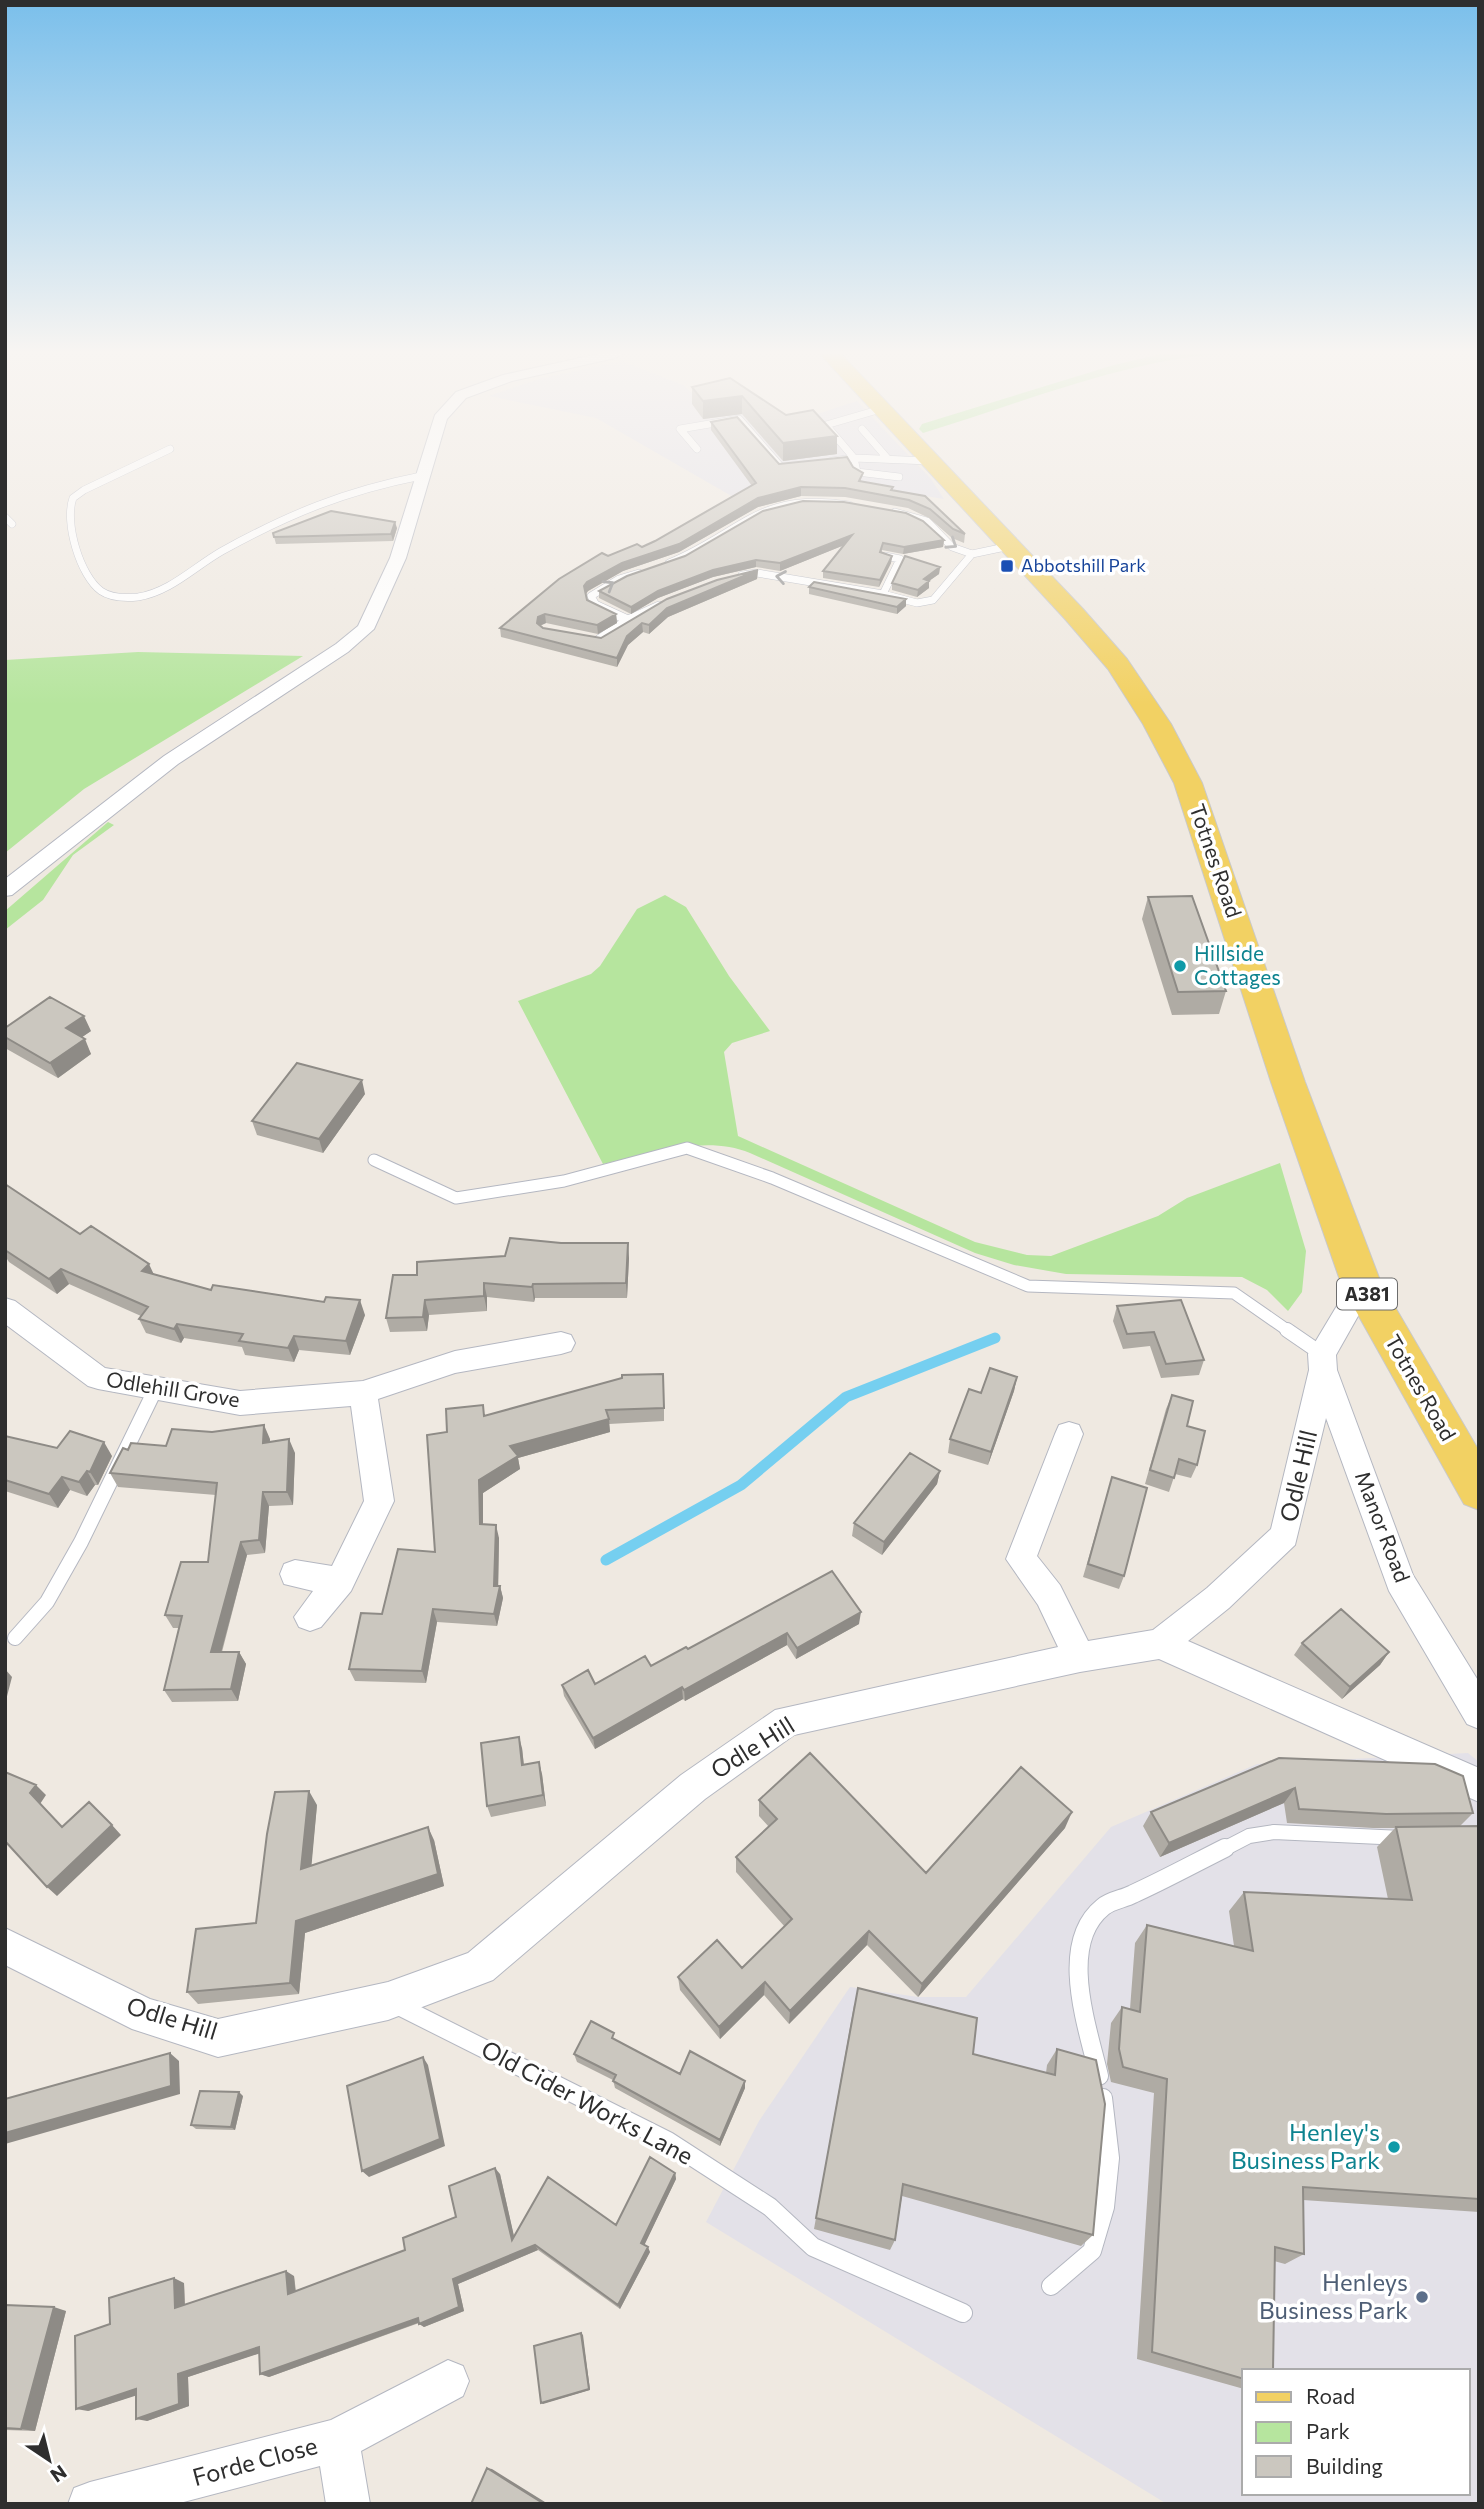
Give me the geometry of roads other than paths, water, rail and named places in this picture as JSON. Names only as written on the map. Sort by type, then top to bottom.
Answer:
[{"type":"main road","name":"Totnes Road","points":[[939,471],[1118,665],[1157,724],[1188,783],[1288,1082],[1362,1286],[1479,1491]]},
{"type":"street","points":[[5,890],[172,760],[342,648],[365,629],[398,558],[423,471]]},
{"type":"street","name":"Odle Hill","points":[[5,1946],[145,2016],[218,2038],[388,2001],[480,1967],[693,1787],[787,1721],[1080,1657],[1160,1644],[1218,1598],[1284,1536],[1323,1362],[1362,1286]]},
{"type":"street","name":"Odlehill Grove","points":[[5,1309],[98,1378],[240,1403],[363,1393],[455,1362],[561,1343]]},
{"type":"street","name":"Manor Road","points":[[1323,1362],[1400,1581],[1479,1713]]},
{"type":"street","points":[[310,1617],[340,1581],[379,1502],[363,1393]]},
{"type":"street","points":[[1069,1434],[1021,1559],[1049,1595],[1080,1657]]},
{"type":"street","points":[[295,1574],[340,1581]]},
{"type":"street","points":[[1160,1644],[1479,1785]]},
{"type":"street","name":"Forde Close","points":[[90,2504],[337,2440],[448,2381]]},
{"type":"street","name":"Forde Close","points":[[337,2440],[348,2504]]},
{"type":"lane","points":[[123,471],[79,493],[71,502],[70,519],[77,551],[87,574],[103,593],[131,597],[151,593],[219,553],[313,505],[371,485],[421,476]]},
{"type":"lane","points":[[857,471],[899,477]]},
{"type":"lane","points":[[662,565],[703,547],[744,520],[784,503],[806,500],[858,506]]},
{"type":"lane","points":[[884,510],[909,514],[927,521],[952,547],[972,554],[1010,546]]},
{"type":"lane","points":[[737,576],[757,573],[883,594],[917,603],[933,600],[972,554]]},
{"type":"lane","points":[[883,594],[900,559],[885,556]]},
{"type":"lane","points":[[628,620],[593,604],[591,596],[619,579],[652,569]]},
{"type":"lane","points":[[585,638],[599,641],[628,620],[667,602]]},
{"type":"lane","points":[[374,1160],[456,1198],[564,1181],[687,1147],[772,1178],[1028,1286],[1234,1293],[1323,1362]]},
{"type":"lane","points":[[15,1639],[47,1602],[81,1542],[156,1388]]},
{"type":"lane","points":[[1051,2286],[1092,2251],[1105,2207],[1110,2158],[1102,2097],[1080,2000],[1079,1954],[1089,1919],[1103,1905],[1132,1895],[1250,1836],[1274,1832],[1358,1838],[1412,1838]]},
{"type":"lane","name":"Old Cider Works Lane","points":[[388,2001],[668,2141],[770,2207],[813,2247],[963,2313]]},
{"type":"waterway","points":[[606,1560],[741,1485],[846,1397],[995,1338]]},
{"type":"place","name":"Abbotshill Park","points":[[1007,566]]},
{"type":"place","name":"Hillside Cottages","points":[[1180,966]]},
{"type":"place","name":"Henley's Business Park","points":[[1394,2147]]},
{"type":"place","name":"Henleys Business Park","points":[[1422,2297]]}]
